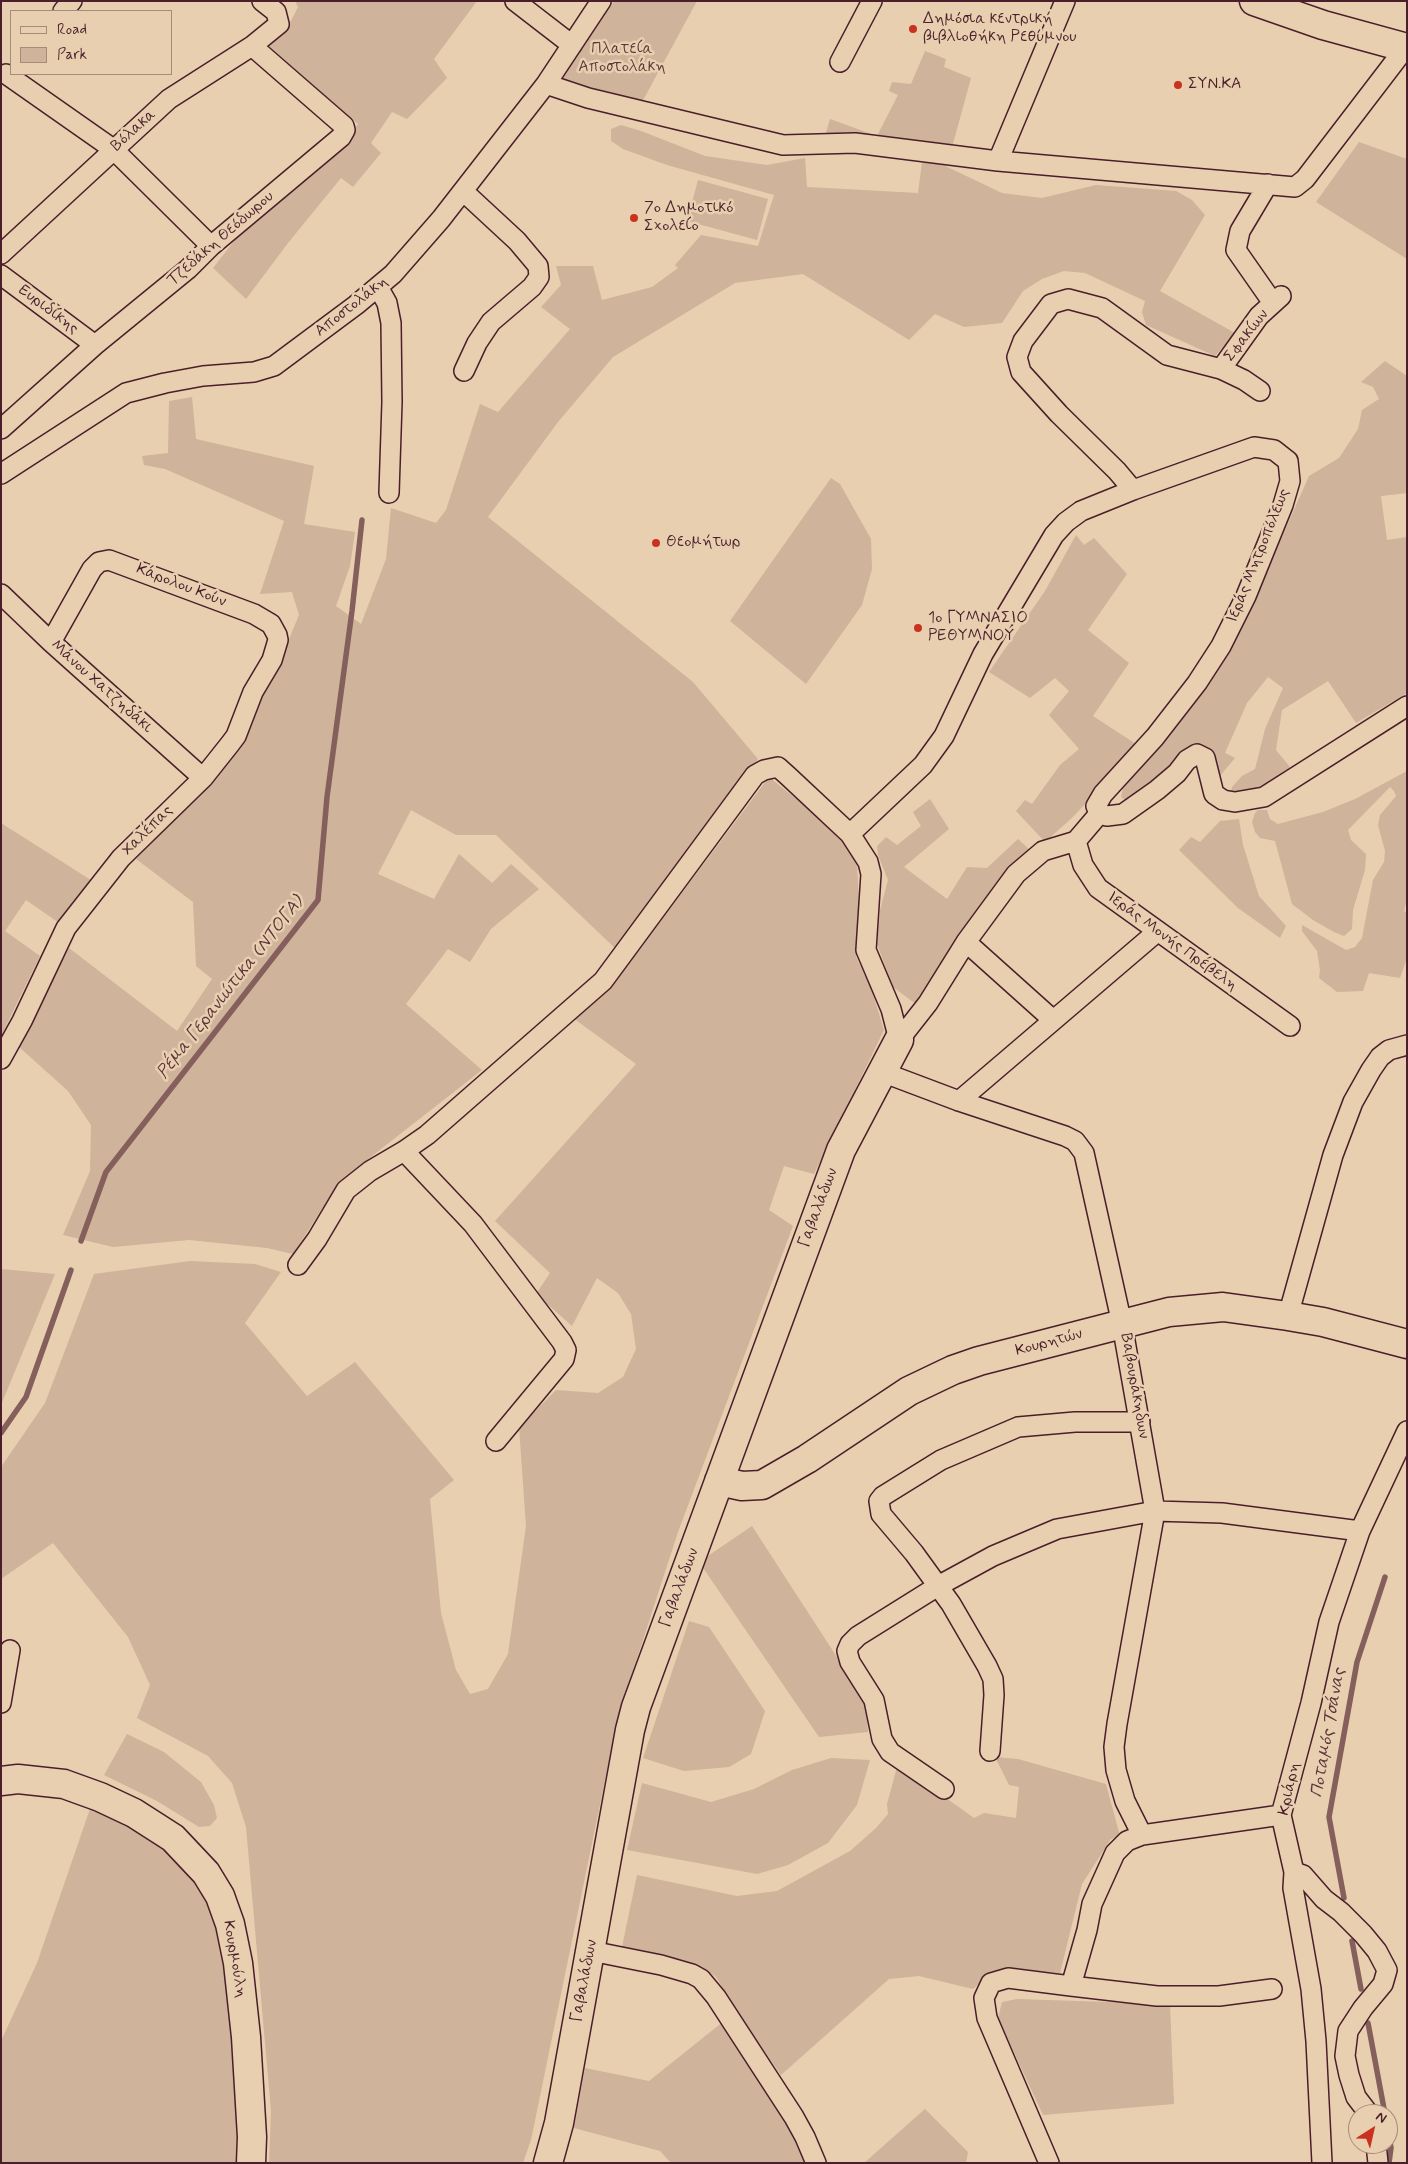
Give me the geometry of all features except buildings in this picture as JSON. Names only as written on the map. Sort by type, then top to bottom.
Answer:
[{"type":"street","name":"Βόλακα","points":[[1,254],[169,99],[252,46],[279,24],[276,12],[262,1]]},
{"type":"street","points":[[515,1],[572,45]]},
{"type":"street","name":"Αποστολάκη","points":[[1,474],[126,393],[203,376],[254,372],[274,366],[378,287],[421,243],[546,84],[601,1]]},
{"type":"street","points":[[840,62],[872,1]]},
{"type":"street","points":[[998,161],[1065,1]]},
{"type":"street","points":[[546,84],[588,98],[783,145],[856,143],[998,161],[1295,187],[1305,179],[1406,48],[1323,25],[1254,1]]},
{"type":"street","name":"Τζεδάκη Θεόδωρου","points":[[1,429],[95,345],[188,269],[211,246],[341,137],[344,126],[252,46]]},
{"type":"street","points":[[6,74],[113,149],[211,246]]},
{"type":"street","name":"Σφακίων","points":[[1221,369],[1259,316],[1277,300],[1236,250],[1240,231],[1268,184]]},
{"type":"street","points":[[462,191],[517,241],[538,266],[539,277],[532,287],[491,322],[477,343],[464,371]]},
{"type":"street","name":"Ευριδίκης","points":[[1,274],[95,345]]},
{"type":"street","points":[[378,287],[387,303],[391,323],[392,402],[389,493]]},
{"type":"street","points":[[1133,490],[1021,372],[1017,357],[1023,341],[1051,304],[1068,299],[1102,308],[1166,355],[1221,369],[1244,380],[1260,391]]},
{"type":"street","name":"Ιεράς Μητροπόλεως","points":[[850,834],[923,765],[944,736],[983,654],[1054,535],[1066,522],[1081,511],[1133,490],[1254,447],[1274,450],[1288,461],[1290,481],[1283,505],[1246,596],[1221,646],[1180,706],[1150,743],[1102,794],[1096,806],[1099,814]]},
{"type":"street","name":"Κάρολου Κούν","points":[[51,642],[92,568],[98,562],[109,560],[254,614]]},
{"type":"street","name":"Μάνου Χατζηδάκι","points":[[1,594],[51,642],[203,778]]},
{"type":"street","name":"Χαλέπας","points":[[1,1058],[22,1021],[66,928],[121,858],[203,778],[236,736],[246,706],[272,660],[277,647],[275,629],[266,620],[254,614]]},
{"type":"street","points":[[899,1040],[928,1003],[966,942],[1016,874],[1043,851],[1076,841],[1099,814],[1107,816],[1123,814],[1157,790],[1177,773],[1187,760],[1197,754],[1205,758],[1214,794],[1223,800],[1235,802],[1264,797],[1407,706]]},
{"type":"street","points":[[298,1265],[317,1239],[346,1190],[370,1171],[427,1135],[602,981],[755,776],[764,770],[778,767],[850,834],[868,862],[871,874],[866,916],[866,950],[891,1009],[899,1040]]},
{"type":"street","name":"Ιεράς Μονής Πρέβελη","points":[[1076,841],[1083,865],[1098,888],[1290,1026]]},
{"type":"street","points":[[959,1101],[1158,931]]},
{"type":"street","points":[[966,942],[1053,1020]]},
{"type":"street","name":"Γαβαλάδων","points":[[548,2163],[558,2123],[634,1715],[651,1663],[841,1150],[899,1040]]},
{"type":"street","points":[[1288,1316],[1333,1155],[1353,1102],[1378,1060],[1390,1050],[1407,1045]]},
{"type":"street","name":"Βαβουράκηδων","points":[[882,1072],[959,1101],[1065,1136],[1080,1145],[1086,1160],[1122,1324],[1155,1511],[1114,1747],[1116,1770],[1125,1801],[1142,1834]]},
{"type":"street","points":[[404,1151],[473,1224],[562,1342],[566,1350],[564,1359],[496,1441]]},
{"type":"street","name":"Κουρητών","points":[[720,1481],[742,1486],[762,1485],[807,1459],[909,1391],[953,1370],[978,1361],[1168,1312],[1223,1308],[1288,1316],[1334,1325],[1407,1344]]},
{"type":"street","points":[[990,1752],[994,1695],[992,1679],[971,1636],[914,1553],[881,1514],[878,1505],[883,1496],[941,1460],[1018,1427],[1075,1422],[1140,1422]]},
{"type":"street","name":"Κριάρη","points":[[1322,2163],[1316,2041],[1310,1989],[1293,1888],[1294,1872],[1282,1815],[1311,1704],[1329,1622],[1360,1531],[1407,1431]]},
{"type":"street","points":[[944,1789],[890,1752],[882,1739],[874,1700],[850,1662],[847,1651],[850,1644],[858,1636],[938,1586],[993,1556],[1057,1529],[1155,1511],[1222,1513],[1360,1531]]},
{"type":"street","points":[[1,1703],[10,1650]]},
{"type":"street","name":"Κουρμούλη","points":[[1,1781],[18,1779],[64,1784],[100,1797],[134,1813],[173,1838],[206,1873],[220,1896],[230,1924],[238,1963],[252,2137],[251,2163]]},
{"type":"street","points":[[1071,1986],[1087,1930],[1092,1904],[1115,1853],[1127,1841],[1142,1834],[1282,1815]]},
{"type":"street","points":[[1294,1872],[1303,1875],[1324,1899],[1362,1934],[1377,1951],[1387,1970],[1383,1984],[1363,2008],[1348,2031],[1345,2056],[1356,2097],[1361,2104]]},
{"type":"street","points":[[591,1951],[661,1965],[692,1974],[701,1979],[716,1997],[794,2117],[805,2136],[816,2163]]},
{"type":"street","points":[[1049,2163],[987,2018],[984,1998],[991,1983],[1008,1978],[1157,1996],[1219,1996],[1272,1988]]},
{"type":"green space","points":[[295,1],[477,1],[434,59],[447,78],[407,119],[392,112],[371,143],[381,153],[353,187],[341,178],[288,243],[246,299],[213,268],[245,227],[339,150],[358,124],[267,44],[291,21],[298,7]]},
{"type":"green space","name":"Πλατεία Αποστολάκη","points":[[614,1],[697,1],[641,104],[559,82]]},
{"type":"green space","points":[[925,51],[946,59],[944,67],[971,78],[951,151],[824,139],[830,119],[877,136],[898,95],[889,91],[892,82],[911,84]]},
{"type":"green space","points":[[621,125],[705,156],[767,165],[805,158],[807,187],[918,193],[922,163],[939,163],[1002,193],[1042,198],[1096,185],[1176,191],[1192,200],[1205,215],[1160,291],[1235,333],[1215,356],[1146,325],[1142,312],[1145,301],[1085,273],[1064,271],[1042,279],[1023,291],[1002,323],[964,327],[935,314],[909,340],[803,274],[735,283],[613,357],[558,422],[488,517],[693,682],[758,759],[617,950],[496,835],[456,835],[411,810],[378,874],[434,899],[459,854],[492,883],[511,864],[539,889],[491,929],[470,962],[448,949],[406,1004],[482,1070],[340,1181],[293,1254],[267,1248],[189,1240],[113,1247],[63,1235],[90,1171],[91,1125],[68,1091],[18,1046],[69,948],[177,1031],[212,979],[196,966],[193,902],[136,859],[241,748],[258,703],[280,661],[299,615],[292,592],[260,594],[284,521],[165,469],[144,465],[142,456],[168,453],[169,401],[192,397],[196,439],[314,466],[304,524],[355,532],[350,566],[336,606],[361,624],[386,559],[391,508],[436,523],[446,510],[480,404],[498,412],[570,329],[541,307],[561,285],[556,266],[593,266],[602,300],[652,287],[678,268],[675,265],[701,235],[758,246],[774,195],[667,165],[623,149],[611,141],[611,129]]},
{"type":"green space","points":[[1359,142],[1407,159],[1407,259],[1316,202]]},
{"type":"green space","points":[[698,180],[768,199],[757,240],[687,221]]},
{"type":"green space","points":[[1385,361],[1407,376],[1407,493],[1381,496],[1387,540],[1407,537],[1407,693],[1356,723],[1328,681],[1282,710],[1276,750],[1290,767],[1277,779],[1258,790],[1239,794],[1231,792],[1232,787],[1242,776],[1255,769],[1265,729],[1283,688],[1268,677],[1247,703],[1225,753],[1235,758],[1220,776],[1217,761],[1204,746],[1192,749],[1173,762],[1140,794],[1126,801],[1121,797],[1123,789],[1192,701],[1242,627],[1309,476],[1339,458],[1358,429],[1362,410],[1379,399],[1373,387],[1361,382]]},
{"type":"green space","points":[[831,478],[840,484],[871,539],[872,569],[862,605],[806,684],[730,621]]},
{"type":"green space","points":[[1076,535],[1084,545],[1094,538],[1127,574],[1088,630],[1129,663],[1093,716],[1139,746],[1073,817],[1045,842],[1016,811],[1025,800],[1032,804],[1060,765],[1079,749],[1049,715],[1069,691],[1055,678],[1030,698],[989,672],[1045,591]]},
{"type":"green space","points":[[1407,771],[1407,899],[1404,911],[1407,913],[1407,958],[1400,978],[1369,973],[1363,991],[1337,992],[1319,978],[1320,970],[1317,951],[1302,931],[1302,925],[1346,950],[1355,947],[1362,938],[1373,880],[1384,862],[1385,851],[1378,825],[1380,815],[1396,796],[1394,791],[1390,787],[1348,830],[1351,840],[1366,854],[1365,870],[1353,910],[1352,929],[1344,936],[1313,920],[1292,904],[1275,841],[1260,838],[1255,832],[1252,822],[1258,810],[1267,810],[1270,819],[1278,824],[1323,812],[1355,799]]},
{"type":"green space","points":[[769,777],[841,835],[857,860],[859,905],[856,957],[871,988],[884,1030],[814,1174],[784,1166],[769,1210],[793,1226],[678,1532],[618,1717],[531,2140],[523,2163],[269,2163],[271,2111],[246,1827],[232,1783],[208,1756],[137,1718],[150,1685],[128,1637],[53,1543],[1,1579],[1,1467],[45,1403],[94,1274],[190,1261],[255,1264],[281,1272],[245,1323],[307,1396],[355,1362],[454,1480],[430,1499],[441,1613],[456,1670],[470,1694],[488,1689],[508,1654],[526,1526],[519,1427],[556,1390],[598,1393],[623,1377],[636,1349],[631,1314],[618,1293],[597,1278],[572,1326],[536,1294],[550,1273],[495,1221],[636,1064],[569,1015],[624,970]]},
{"type":"green space","points":[[930,799],[949,829],[904,867],[947,899],[967,867],[987,868],[1018,839],[1031,851],[1003,876],[917,1005],[893,987],[877,944],[880,910],[888,880],[878,855],[877,846],[886,837],[897,845],[921,826],[913,812]]},
{"type":"green space","points":[[1239,819],[1243,845],[1259,896],[1286,926],[1280,938],[1238,908],[1179,850],[1191,837],[1200,842],[1220,821]]},
{"type":"green space","points":[[1,823],[94,882],[62,925],[26,900],[5,931],[40,956],[1,1036]]},
{"type":"green space","points":[[1,1269],[55,1274],[1,1405]]},
{"type":"green space","points":[[752,1526],[866,1702],[868,1732],[819,1737],[699,1562]]},
{"type":"green space","points":[[689,1621],[709,1627],[765,1711],[751,1754],[729,1767],[684,1771],[643,1758]]},
{"type":"green space","points":[[127,1734],[164,1752],[201,1782],[214,1805],[217,1818],[210,1826],[199,1827],[157,1801],[104,1775]]},
{"type":"green space","points":[[995,1757],[1018,1759],[1106,1784],[1120,1836],[1111,1839],[1082,1884],[1060,1973],[1007,1968],[989,1975],[973,1989],[919,1976],[889,1979],[781,2075],[734,2008],[716,1977],[703,1968],[622,1947],[637,1875],[737,1896],[777,1891],[850,1851],[876,1828],[888,1814],[887,1804],[897,1767],[974,1818],[984,1813],[1016,1818],[1019,1787],[1009,1785]]},
{"type":"green space","points":[[831,1758],[870,1760],[857,1805],[828,1843],[788,1865],[757,1874],[627,1850],[642,1783],[711,1802],[754,1789],[792,1770]]},
{"type":"green space","points":[[92,1803],[143,1830],[193,1871],[216,1918],[232,1986],[239,2163],[1,2163],[1,2041],[37,1963]]},
{"type":"green space","points":[[1017,1999],[1170,2004],[1174,2104],[1043,2115],[998,2018],[1002,2002]]},
{"type":"green space","points":[[724,2021],[801,2148],[804,2163],[671,2163],[660,2151],[574,2128],[585,2068],[649,2081]]},
{"type":"green space","points":[[925,2109],[968,2152],[966,2163],[864,2163]]},
{"type":"waterway","name":"Ρέμα Γερανιώτικα (ΝΤΟΓΑ)","points":[[81,1241],[106,1172],[318,900],[327,797],[362,520]]},
{"type":"waterway","name":"Ρέμα Γερανιώτικα (ΝΤΟΓΑ)","points":[[1,1433],[26,1397],[71,1270]]},
{"type":"waterway","name":"Ποταμός Τσάνας","points":[[1344,1898],[1329,1817],[1357,1662],[1385,1577]]},
{"type":"waterway","name":"Ποταμός Τσάνας","points":[[1352,1941],[1361,1989]]},
{"type":"waterway","name":"Ποταμός Τσάνας","points":[[1368,2023],[1383,2104]]},
{"type":"waterway","name":"Ποταμός Τσάνας","points":[[1389,2163],[1390,2154]]},
{"type":"place","name":"Δημόσια κεντρική βιβλιοθήκη Ρεθύμνου","points":[[913,29]]},
{"type":"place","name":"ΣΥΝ.ΚΑ","points":[[1178,85]]},
{"type":"place","name":"7ο Δημοτικό Σχολείο","points":[[634,218]]},
{"type":"place","name":"Θεομήτωρ","points":[[656,543]]},
{"type":"place","name":"1ο ΓΥΜΝΑΣΙΟ ΡΕΘΥΜΝΟΥ","points":[[918,628]]}]
